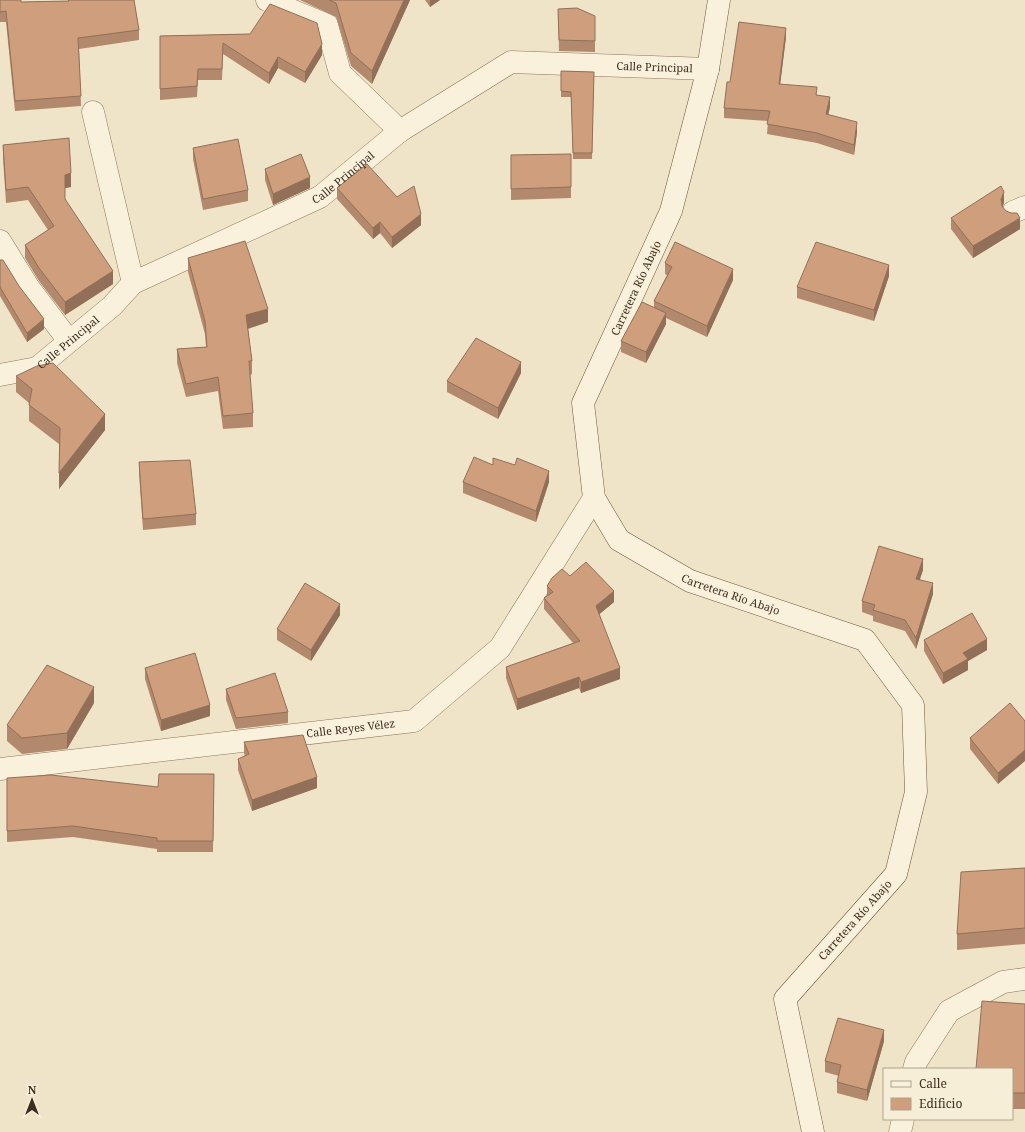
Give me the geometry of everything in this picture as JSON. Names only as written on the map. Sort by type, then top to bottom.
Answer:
[{"type":"street","points":[[267,0],[327,25],[340,74],[400,131]]},
{"type":"street","name":"Carretera Río Abajo","points":[[719,0],[708,69],[671,211],[583,403],[594,498],[619,540],[690,581],[865,640],[913,705],[916,792],[896,874],[785,998],[813,1132]]},
{"type":"street","name":"Calle Principal","points":[[0,375],[37,368],[112,306],[133,283],[320,197],[400,131],[511,62],[708,69]]},
{"type":"street","points":[[93,112],[133,283]]},
{"type":"street","points":[[0,241],[29,288],[69,341]]},
{"type":"street","name":"Calle Reyes Vélez","points":[[0,769],[414,721],[500,648],[594,498]]},
{"type":"street","points":[[914,1068],[916,1062],[949,1011],[1003,982],[1025,978]]},
{"type":"street","points":[[900,1132],[903,1120]]},
{"type":"building","points":[[0,0],[21,0],[21,2],[134,0],[139,30],[78,38],[81,96],[15,101],[6,11],[0,12]]},
{"type":"building","points":[[329,0],[404,0],[372,71],[351,53],[336,3]]},
{"type":"building","points":[[270,4],[317,23],[322,44],[305,72],[278,57],[269,73],[223,43],[222,69],[198,69],[197,86],[160,89],[160,36],[250,34]]},
{"type":"building","points":[[577,8],[595,16],[595,41],[559,40],[558,9]]},
{"type":"building","points":[[739,22],[786,28],[779,84],[817,87],[816,95],[830,97],[826,114],[857,122],[854,145],[817,133],[767,124],[770,111],[724,108],[727,82],[730,82]]},
{"type":"building","points":[[561,71],[594,72],[592,153],[573,153],[571,92],[561,91]]},
{"type":"building","points":[[69,138],[71,173],[65,175],[65,199],[113,271],[65,302],[39,268],[25,245],[54,226],[28,187],[6,190],[3,145]]},
{"type":"building","points":[[238,139],[248,190],[203,199],[193,148]]},
{"type":"building","points":[[301,154],[310,177],[273,194],[265,169]]},
{"type":"building","points":[[571,154],[571,187],[511,189],[511,155]]},
{"type":"building","points":[[367,164],[397,197],[414,186],[421,214],[392,237],[380,222],[373,228],[337,188]]},
{"type":"building","points":[[1001,186],[1004,192],[1001,199],[1002,206],[1006,211],[1017,213],[1020,218],[973,246],[951,218]]},
{"type":"building","points":[[245,241],[268,309],[246,315],[252,361],[249,361],[253,413],[223,416],[218,377],[186,384],[177,349],[207,347],[205,321],[188,258]]},
{"type":"building","points":[[675,242],[733,269],[707,326],[654,301],[672,267],[665,263]]},
{"type":"building","points":[[816,242],[889,265],[874,310],[797,287]]},
{"type":"building","points":[[0,260],[3,260],[19,286],[44,319],[27,333],[0,287]]},
{"type":"building","points":[[642,302],[666,313],[646,352],[621,341]]},
{"type":"building","points":[[476,338],[521,362],[498,408],[447,381]]},
{"type":"building","points":[[53,363],[105,414],[59,473],[60,428],[29,405],[32,389],[16,376],[37,366]]},
{"type":"building","points":[[474,457],[493,465],[493,458],[515,465],[517,458],[549,471],[536,511],[463,482]]},
{"type":"building","points":[[190,460],[196,514],[143,519],[139,462]]},
{"type":"building","points":[[879,546],[923,559],[916,579],[933,583],[916,638],[905,620],[873,610],[875,605],[862,601]]},
{"type":"building","points":[[586,562],[614,591],[596,606],[620,668],[581,682],[579,677],[517,699],[506,667],[580,641],[544,598],[553,592],[547,586],[552,578],[562,569],[570,576]]},
{"type":"building","points":[[305,583],[340,604],[311,650],[277,629]]},
{"type":"building","points":[[972,613],[987,639],[963,653],[968,659],[943,673],[924,640]]},
{"type":"building","points":[[195,653],[210,705],[161,720],[145,668]]},
{"type":"building","points":[[47,665],[94,687],[67,733],[22,738],[7,725]]},
{"type":"building","points":[[275,673],[288,712],[236,718],[226,689]]},
{"type":"building","points":[[1010,703],[1025,721],[1025,750],[998,773],[970,738]]},
{"type":"building","points":[[303,735],[317,777],[252,800],[238,759],[249,754],[244,742]]},
{"type":"building","points":[[159,774],[214,774],[213,841],[157,841],[157,838],[73,826],[7,831],[7,778],[51,775],[158,787]]},
{"type":"building","points":[[1025,868],[1025,928],[957,934],[961,872]]},
{"type":"building","points":[[982,1001],[1025,1004],[1025,1093],[1013,1093],[1013,1068],[976,1068]]},
{"type":"building","points":[[838,1018],[884,1030],[867,1090],[837,1082],[841,1065],[825,1061]]}]
